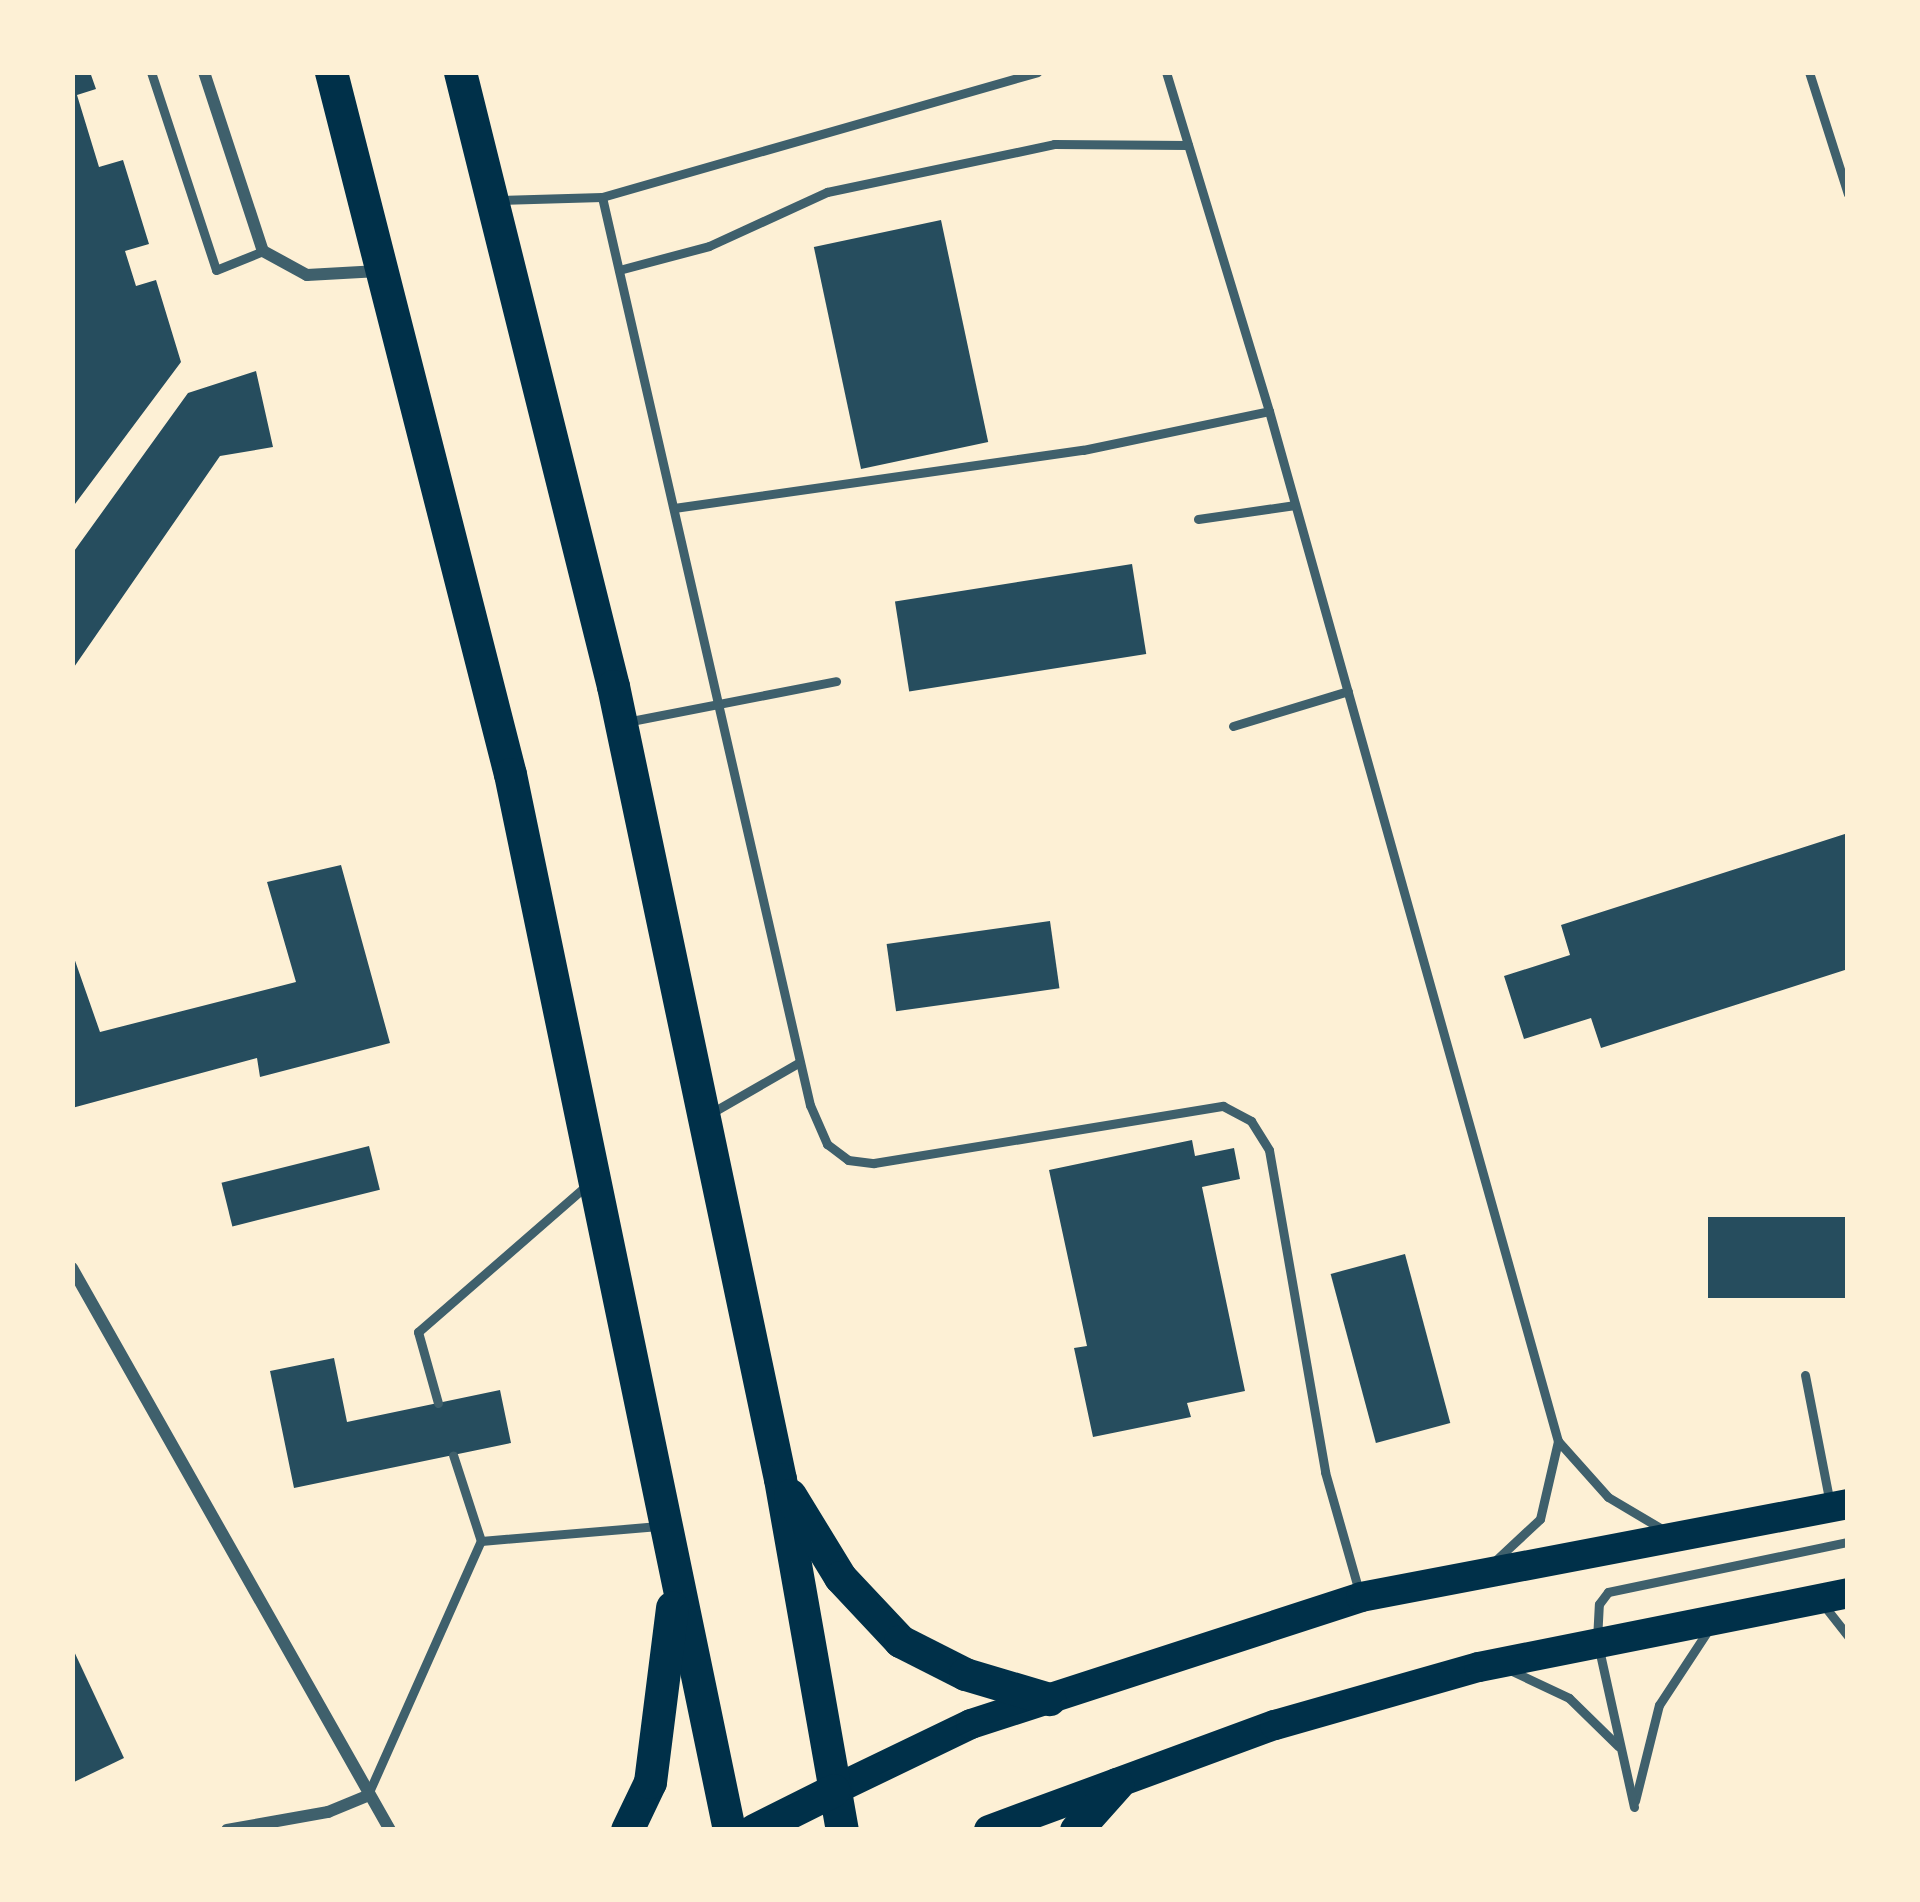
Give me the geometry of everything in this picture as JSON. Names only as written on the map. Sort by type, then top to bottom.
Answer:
[{"type":"highway","points":[[331,72],[386,271],[510,774],[590,1183],[729,1830]]},
{"type":"highway","points":[[460,72],[620,723],[780,1478],[842,1830]]},
{"type":"highway","points":[[780,1478],[840,1577],[900,1641],[965,1674],[1049,1699]]},
{"type":"highway","points":[[627,1830],[650,1782],[675,1575]]},
{"type":"highway","points":[[1076,1830],[1117,1784]]},
{"type":"highway","points":[[754,1830],[834,1790]]},
{"type":"main road","points":[[834,1790],[971,1724],[1360,1597],[1839,1505]]},
{"type":"main road","points":[[989,1830],[1275,1725],[1496,1663],[1833,1596]]},
{"type":"street","points":[[204,72],[263,251],[307,275],[386,271]]},
{"type":"street","points":[[72,1268],[390,1830]]},
{"type":"street","points":[[227,1830],[328,1812],[367,1796]]},
{"type":"lane","points":[[151,72],[216,270],[263,251]]},
{"type":"lane","points":[[494,200],[602,197],[1037,72]]},
{"type":"lane","points":[[1166,72],[1269,411],[1558,1441],[1608,1497],[1675,1535]]},
{"type":"lane","points":[[1808,72],[1848,194]]},
{"type":"lane","points":[[619,270],[709,246],[827,192],[1054,144],[1188,145]]},
{"type":"lane","points":[[602,197],[800,1062],[827,1144],[848,1160],[874,1163],[1223,1106],[1251,1121],[1269,1150],[1325,1472],[1360,1597]]},
{"type":"lane","points":[[674,508],[1083,450],[1269,411]]},
{"type":"lane","points":[[1198,519],[1295,505]]},
{"type":"lane","points":[[620,723],[721,709],[836,681]]},
{"type":"lane","points":[[1233,726],[1348,691]]},
{"type":"lane","points":[[703,1118],[800,1062]]},
{"type":"lane","points":[[438,1403],[418,1332],[590,1183]]},
{"type":"lane","points":[[1805,1375],[1839,1505]]},
{"type":"lane","points":[[1483,1570],[1540,1519],[1558,1441]]},
{"type":"lane","points":[[367,1796],[482,1541],[453,1454]]},
{"type":"lane","points":[[482,1541],[664,1526]]},
{"type":"lane","points":[[1722,1615],[1659,1706],[1634,1807],[1597,1640],[1599,1604],[1618,1585],[1848,1542]]},
{"type":"lane","points":[[1833,1596],[1848,1636]]},
{"type":"lane","points":[[1496,1663],[1559,1691],[1621,1750]]},
{"type":"building","points":[[72,72],[90,72],[96,89],[77,95],[99,167],[123,160],[149,244],[125,251],[136,286],[156,280],[181,362],[72,508]]},
{"type":"building","points":[[941,220],[988,442],[861,469],[814,247]]},
{"type":"building","points":[[256,371],[273,447],[220,456],[72,670],[72,554],[188,393]]},
{"type":"building","points":[[1132,564],[1146,654],[909,691],[895,602]]},
{"type":"building","points":[[1848,833],[1848,969],[1601,1048],[1591,1018],[1524,1039],[1504,976],[1570,955],[1561,925]]},
{"type":"building","points":[[341,865],[390,1043],[260,1077],[257,1058],[72,1108],[72,952],[100,1032],[296,982],[267,882]]},
{"type":"building","points":[[1050,921],[1059,988],[896,1011],[887,944]]},
{"type":"building","points":[[1192,1140],[1195,1156],[1234,1148],[1240,1179],[1202,1187],[1245,1391],[1187,1403],[1191,1417],[1093,1437],[1074,1348],[1087,1346],[1049,1170]]},
{"type":"building","points":[[369,1146],[380,1190],[232,1226],[222,1183]]},
{"type":"building","points":[[1708,1217],[1848,1217],[1848,1298],[1708,1298]]},
{"type":"building","points":[[1405,1254],[1450,1423],[1376,1443],[1331,1274]]},
{"type":"building","points":[[334,1358],[347,1422],[500,1390],[511,1443],[294,1488],[270,1371]]},
{"type":"building","points":[[72,1647],[124,1758],[72,1783]]}]
